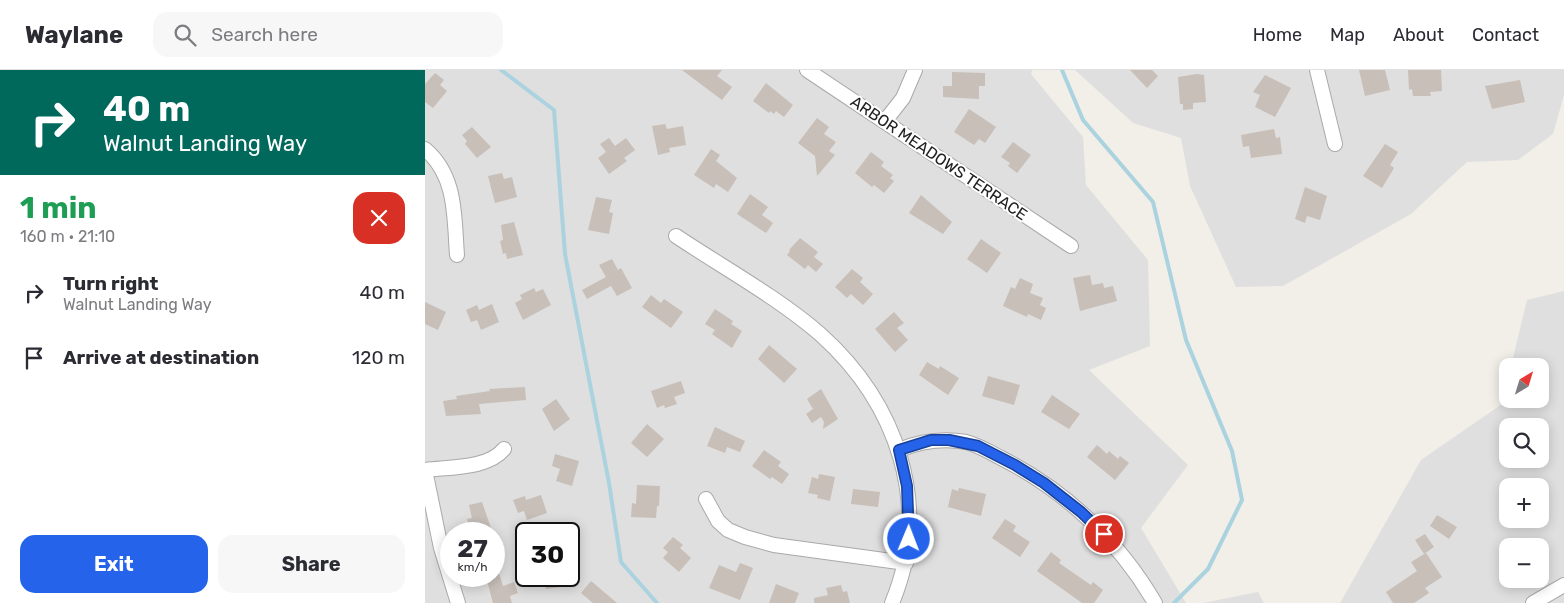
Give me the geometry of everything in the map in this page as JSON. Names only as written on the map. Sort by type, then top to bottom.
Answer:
[{"type":"street","name":"ARBOR MEADOWS TERRACE","points":[[807,70],[885,120],[1071,246]]},
{"type":"street","points":[[885,120],[903,98],[915,70]]},
{"type":"street","points":[[1317,70],[1335,144]]},
{"type":"street","points":[[425,149],[441,166],[453,194],[457,255]]},
{"type":"street","points":[[676,236],[791,312],[844,358],[876,402],[892,430],[899,450],[907,486],[910,516],[906,563],[892,603]]},
{"type":"street","points":[[899,450],[924,442],[949,440],[978,446],[1015,465],[1059,494],[1104,534],[1126,558],[1155,603]]},
{"type":"street","points":[[458,603],[441,548],[425,470],[485,462],[495,457],[504,449]]},
{"type":"street","points":[[706,499],[718,521],[728,530],[745,537],[774,545],[906,563]]},
{"type":"street","points":[[1533,603],[1564,585]]},
{"type":"shaded area","points":[[425,70],[1032,70],[1031,74],[1083,137],[1086,185],[1148,260],[1150,346],[1089,370],[1188,465],[1141,528],[1186,603],[425,603]]},
{"type":"shaded area","points":[[1075,70],[1564,70],[1564,95],[1553,134],[1518,160],[1467,162],[1411,214],[1283,286],[1236,287],[1190,186],[1181,138],[1133,123]]},
{"type":"shaded area","points":[[1564,291],[1564,603],[1340,603],[1421,460],[1499,406],[1499,408],[1549,408],[1549,358],[1513,358],[1527,300]]},
{"type":"shaded area","points":[[1258,592],[1264,603],[1203,603]]},
{"type":"building","points":[[682,70],[722,70],[717,76],[732,87],[722,100]]},
{"type":"building","points":[[1130,70],[1152,70],[1158,76],[1147,88]]},
{"type":"building","points":[[1359,70],[1385,70],[1390,90],[1365,96]]},
{"type":"building","points":[[1408,70],[1441,70],[1442,91],[1430,92],[1431,96],[1413,96],[1412,89],[1409,90]]},
{"type":"building","points":[[952,72],[985,73],[985,86],[979,86],[979,99],[943,97],[943,86],[952,86]]},
{"type":"building","points":[[435,73],[444,80],[440,85],[447,91],[433,108],[425,102],[425,84]]},
{"type":"building","points":[[1197,74],[1204,75],[1206,102],[1193,103],[1193,109],[1183,110],[1183,104],[1180,104],[1178,77]]},
{"type":"building","points":[[1265,75],[1291,88],[1275,117],[1255,107],[1260,95],[1253,92]]},
{"type":"building","points":[[1520,80],[1525,102],[1492,109],[1485,86]]},
{"type":"building","points":[[766,83],[793,105],[784,117],[776,111],[774,114],[770,111],[769,113],[753,101]]},
{"type":"building","points":[[969,109],[996,127],[985,143],[979,139],[974,145],[954,132]]},
{"type":"building","points":[[817,118],[829,127],[824,134],[836,142],[829,151],[835,155],[817,176],[815,156],[798,143]]},
{"type":"building","points":[[665,124],[667,129],[683,126],[686,145],[669,148],[670,152],[658,155],[652,126]]},
{"type":"building","points":[[472,127],[491,147],[477,158],[465,144],[467,141],[462,135]]},
{"type":"building","points":[[1274,129],[1276,138],[1280,137],[1282,154],[1251,158],[1249,146],[1243,147],[1241,135]]},
{"type":"building","points":[[609,138],[615,146],[626,138],[635,150],[624,158],[627,161],[609,174],[598,158],[606,152],[600,144]]},
{"type":"building","points":[[1013,142],[1031,155],[1017,173],[1008,166],[1010,163],[1001,157]]},
{"type":"building","points":[[1385,144],[1398,152],[1390,165],[1394,168],[1382,188],[1363,176]]},
{"type":"building","points":[[711,149],[720,155],[716,161],[737,178],[728,192],[716,184],[714,188],[694,175]]},
{"type":"building","points":[[871,152],[884,162],[881,166],[893,175],[890,178],[894,181],[884,193],[874,185],[872,187],[855,173]]},
{"type":"building","points":[[502,173],[504,179],[512,177],[517,197],[495,203],[488,176]]},
{"type":"building","points":[[1305,187],[1327,196],[1320,220],[1307,216],[1305,223],[1295,219]]},
{"type":"building","points":[[750,194],[768,207],[762,215],[773,223],[766,233],[737,214]]},
{"type":"building","points":[[921,195],[952,222],[943,234],[909,213]]},
{"type":"building","points":[[596,197],[612,200],[609,212],[613,213],[609,234],[588,230]]},
{"type":"building","points":[[514,222],[523,255],[507,259],[506,253],[503,254],[500,241],[503,240],[501,225]]},
{"type":"building","points":[[800,238],[818,252],[814,257],[823,264],[816,272],[808,265],[805,269],[787,255]]},
{"type":"building","points":[[981,239],[1001,253],[987,273],[967,259]]},
{"type":"building","points":[[612,259],[618,270],[621,268],[632,288],[617,296],[611,286],[587,299],[582,290],[606,277],[599,265]]},
{"type":"building","points":[[852,269],[863,278],[860,282],[873,294],[863,305],[851,294],[847,298],[835,287]]},
{"type":"building","points":[[1090,275],[1092,285],[1103,283],[1104,288],[1113,286],[1117,301],[1080,311],[1073,278]]},
{"type":"building","points":[[1020,278],[1033,284],[1030,293],[1043,298],[1040,305],[1046,308],[1041,320],[1028,314],[1027,317],[1003,306],[1011,287],[1015,289]]},
{"type":"building","points":[[534,288],[536,292],[543,289],[551,305],[523,320],[515,303],[522,299],[520,295]]},
{"type":"building","points":[[651,295],[661,303],[664,299],[683,312],[671,328],[642,307]]},
{"type":"building","points":[[425,302],[446,312],[438,330],[425,324]]},
{"type":"building","points":[[492,304],[499,322],[481,330],[477,320],[471,322],[466,310],[477,305],[479,310]]},
{"type":"building","points":[[715,309],[733,321],[731,324],[742,331],[732,348],[712,334],[715,330],[705,324]]},
{"type":"building","points":[[894,312],[904,323],[897,328],[908,340],[895,352],[875,329]]},
{"type":"building","points":[[769,345],[797,369],[784,383],[758,359]]},
{"type":"building","points":[[927,362],[939,369],[940,366],[959,378],[948,395],[919,375]]},
{"type":"building","points":[[988,376],[1020,385],[1014,405],[982,396]]},
{"type":"building","points":[[681,381],[685,393],[674,397],[677,404],[665,408],[664,405],[657,408],[651,391]]},
{"type":"building","points":[[525,387],[526,400],[479,404],[481,414],[446,416],[443,401],[457,399],[456,396],[490,391],[489,389]]},
{"type":"building","points":[[821,389],[838,419],[823,429],[824,422],[821,417],[812,423],[806,414],[813,409],[807,399]]},
{"type":"building","points":[[1052,395],[1080,414],[1069,429],[1041,412]]},
{"type":"building","points":[[556,399],[570,419],[554,431],[542,409]]},
{"type":"building","points":[[647,424],[664,439],[647,457],[631,443]]},
{"type":"building","points":[[715,427],[745,441],[740,452],[727,447],[725,453],[707,446]]},
{"type":"building","points":[[1097,445],[1107,454],[1109,451],[1118,459],[1120,456],[1129,463],[1115,480],[1087,457]]},
{"type":"building","points":[[764,450],[781,462],[778,466],[789,474],[782,484],[772,477],[770,479],[752,466]]},
{"type":"building","points":[[555,454],[579,461],[572,486],[556,481],[560,469],[552,466]]},
{"type":"building","points":[[819,474],[835,477],[830,501],[817,498],[818,495],[808,493],[812,477],[818,479]]},
{"type":"building","points":[[637,485],[660,486],[656,518],[631,517],[632,503],[636,504]]},
{"type":"building","points":[[959,488],[986,494],[981,516],[948,507],[952,489],[958,491]]},
{"type":"building","points":[[853,489],[880,492],[878,507],[851,504]]},
{"type":"building","points":[[541,495],[547,513],[527,520],[524,511],[518,513],[513,500],[525,496],[526,500]]},
{"type":"building","points":[[482,502],[489,522],[468,522],[467,519],[472,518],[469,505]]},
{"type":"building","points":[[1437,515],[1457,527],[1449,539],[1430,526]]},
{"type":"building","points":[[1005,519],[1016,526],[1013,531],[1030,542],[1020,557],[992,538]]},
{"type":"building","points":[[1425,534],[1434,547],[1424,554],[1415,540]]},
{"type":"building","points":[[673,537],[683,545],[680,548],[691,558],[679,572],[663,558],[668,552],[663,548]]},
{"type":"building","points":[[1051,552],[1061,560],[1059,563],[1091,585],[1093,582],[1103,590],[1094,603],[1082,603],[1037,571]]},
{"type":"building","points":[[1426,553],[1442,577],[1425,588],[1429,593],[1414,603],[1393,603],[1386,592],[1417,571],[1411,562]]},
{"type":"building","points":[[740,563],[753,568],[740,600],[709,588],[719,565],[736,572]]},
{"type":"building","points":[[591,581],[617,603],[593,603],[581,593]]},
{"type":"building","points":[[514,582],[518,593],[510,596],[512,603],[493,603],[489,587],[505,587],[505,585]]},
{"type":"building","points":[[776,584],[799,593],[795,603],[769,603]]},
{"type":"building","points":[[841,585],[843,592],[847,591],[850,603],[814,603],[814,598],[828,595],[826,588]]},
{"type":"building","points":[[546,587],[561,587],[546,589]]},
{"type":"waterway","points":[[501,70],[554,110],[565,254],[609,483],[621,562],[657,603]]},
{"type":"waterway","points":[[1062,70],[1083,120],[1153,202],[1186,340],[1232,451],[1242,500],[1208,569],[1174,603]]},
{"type":"route","points":[[909,539],[910,516],[907,486],[899,450],[916,443],[931,440],[968,442],[1015,465],[1044,483],[1081,512],[1104,534]]}]
